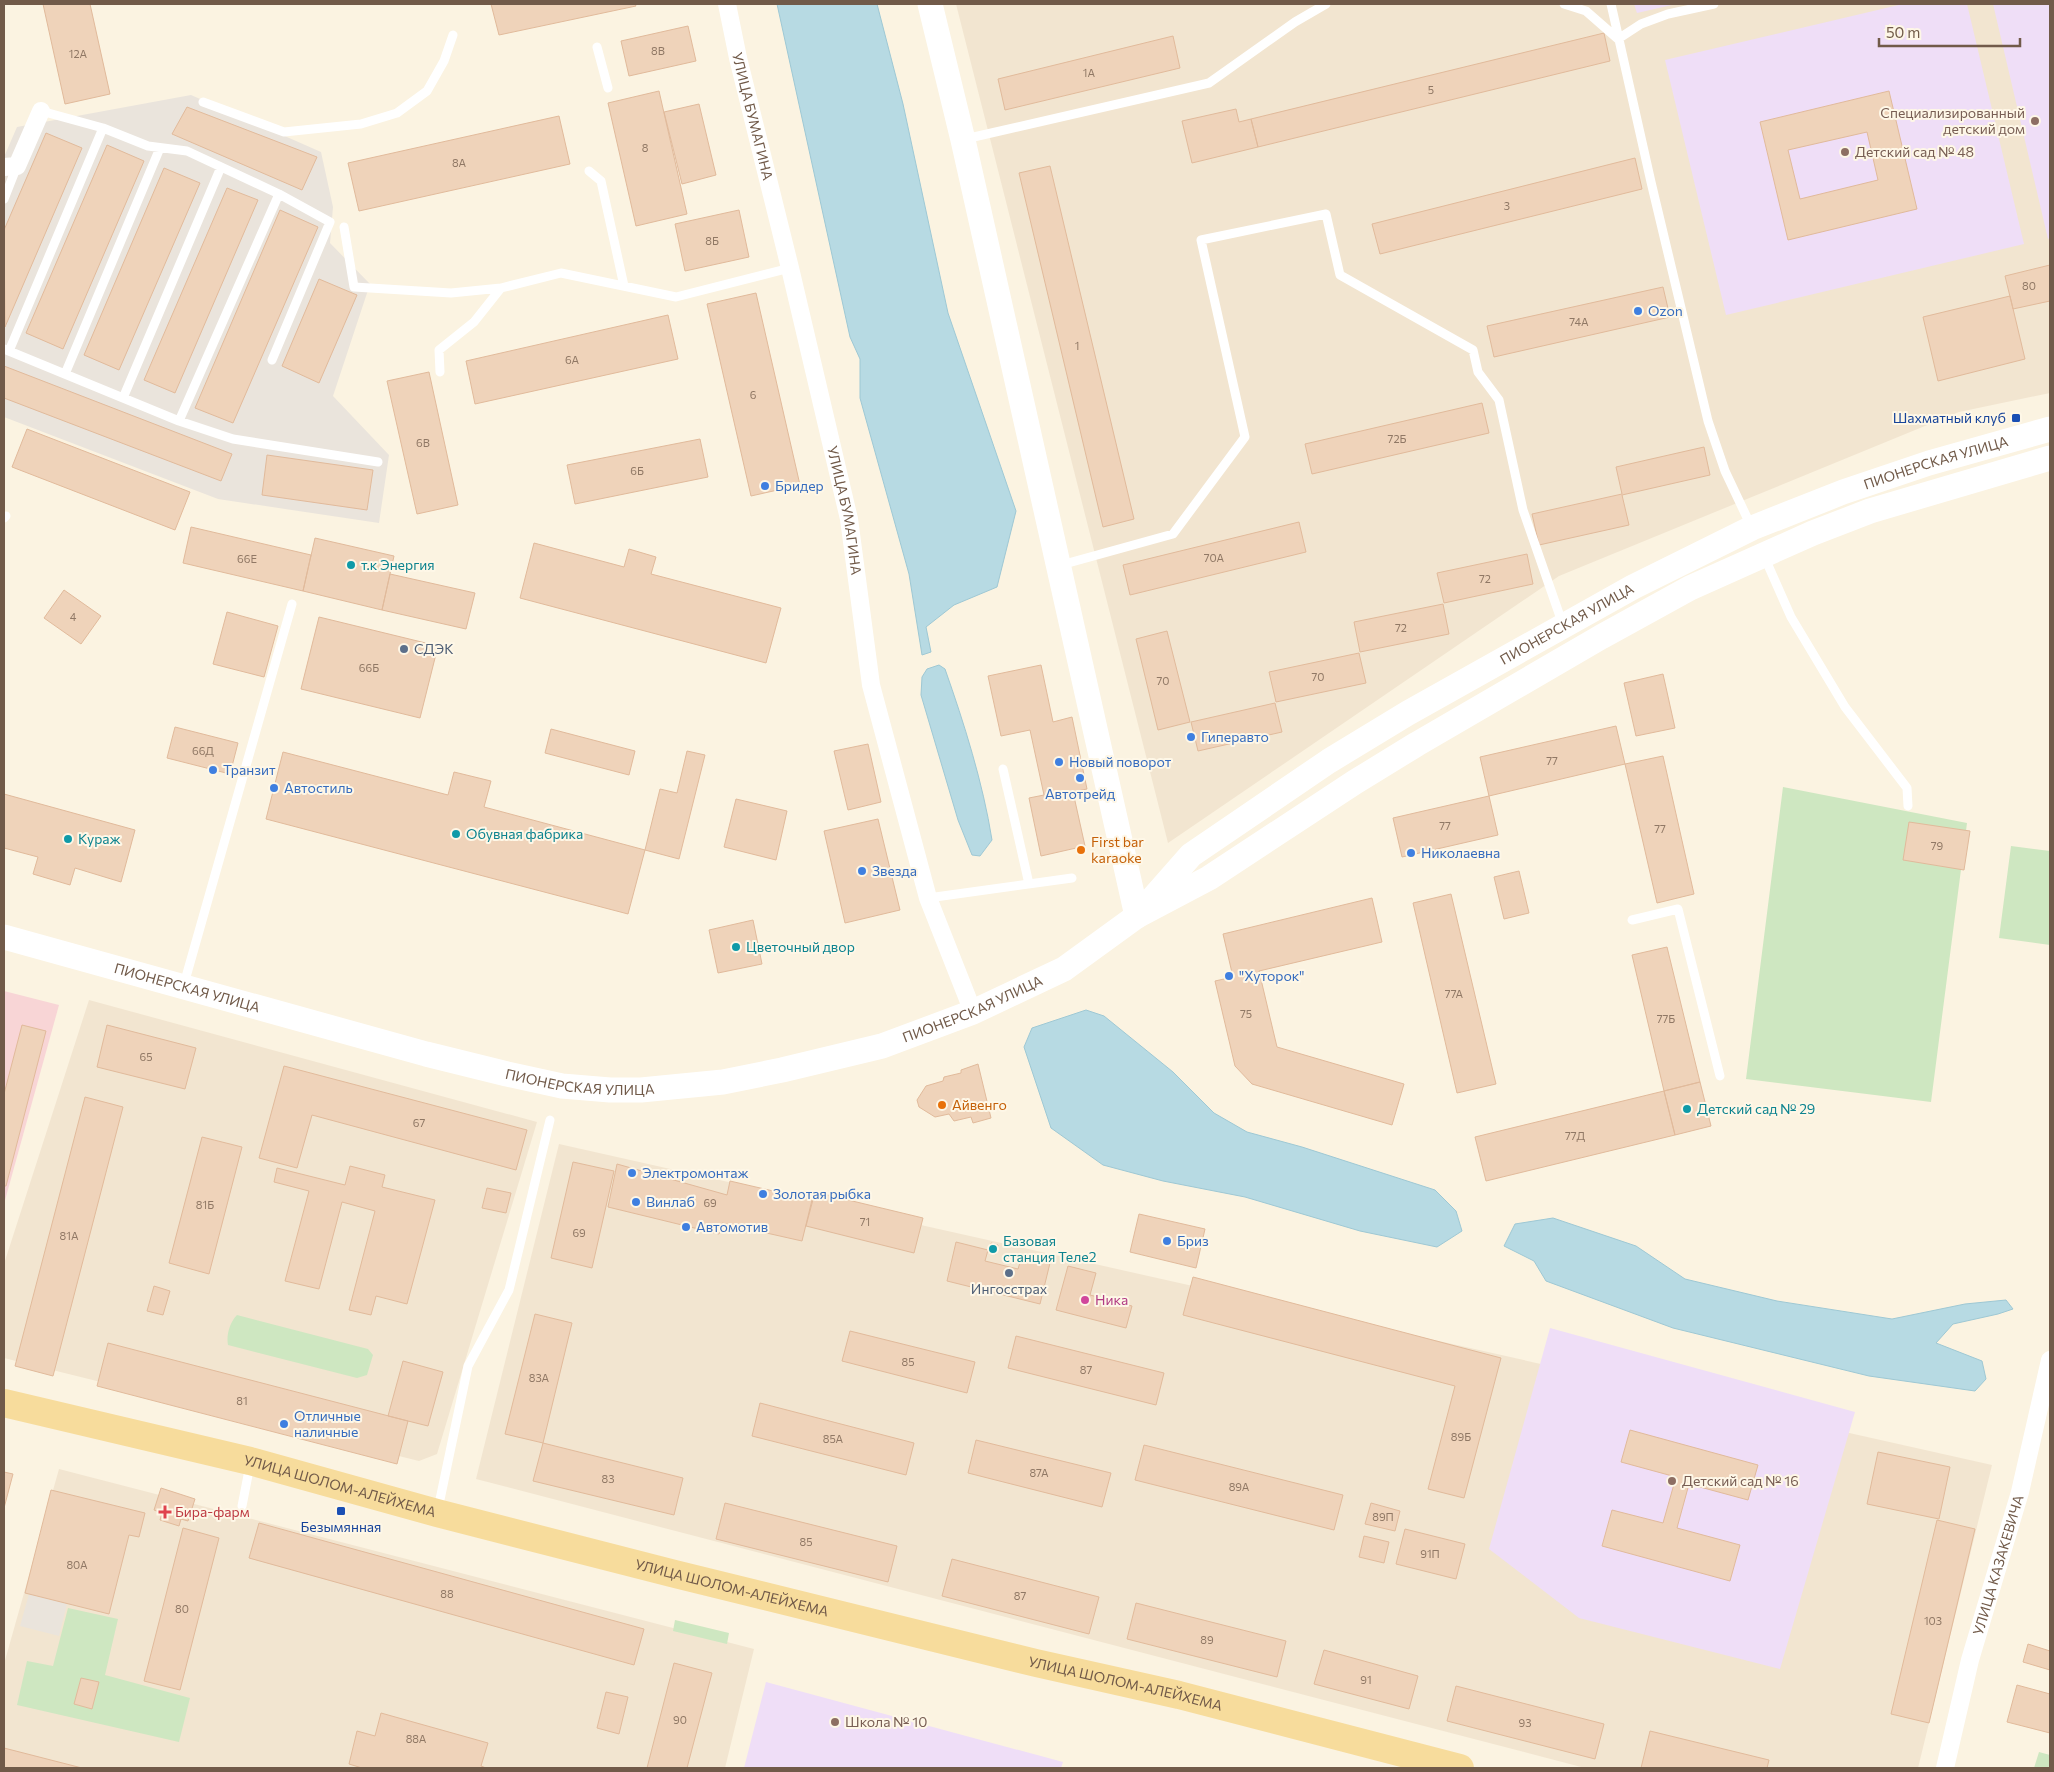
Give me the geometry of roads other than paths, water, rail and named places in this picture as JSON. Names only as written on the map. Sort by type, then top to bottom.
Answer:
[{"type":"main road","points":[[930,4],[963,140],[1137,916]]},
{"type":"main road","name":"ПИОНЕРСКАЯ УЛИЦА","points":[[1137,916],[1191,855],[1329,761],[1408,713],[1633,587],[1752,528],[1843,492],[1929,463],[2050,429]]},
{"type":"main road","name":"ПИОНЕРСКАЯ УЛИЦА","points":[[4,937],[507,1074],[562,1086],[610,1090],[641,1090],[723,1082],[782,1070],[882,1046],[972,1012],[1064,969],[1137,916],[1209,878],[1355,782],[1601,637],[1690,588],[1813,533],[1870,512],[2050,458]]},
{"type":"main road","points":[[1752,528],[1764,555]]},
{"type":"main road","name":"УЛИЦА ШОЛОМ-АЛЕЙХЕМА","points":[[4,1404],[250,1461],[437,1513],[902,1630],[1179,1695],[1460,1768]]},
{"type":"street","name":"УЛИЦА БУМАГИНА","points":[[727,4],[738,58],[849,519],[871,686],[928,898],[972,1012]]},
{"type":"street","points":[[10,167],[42,111]]},
{"type":"street","name":"УЛИЦА КАЗАКЕВИЧА","points":[[1945,1768],[1970,1660],[2020,1492],[2050,1360]]},
{"type":"lane","points":[[963,140],[1209,83],[1295,22],[1326,4]]},
{"type":"lane","points":[[1564,4],[1586,10],[1618,40]]},
{"type":"lane","points":[[1611,4],[1708,421],[1725,471],[1752,528]]},
{"type":"lane","points":[[1618,40],[1640,24],[1668,14],[1714,4]]},
{"type":"lane","points":[[203,102],[284,132],[361,124],[397,113],[427,91],[444,61],[453,35]]},
{"type":"lane","points":[[597,47],[608,88]]},
{"type":"lane","points":[[42,111],[103,128],[148,146],[187,151],[280,194],[330,222],[272,360]]},
{"type":"lane","points":[[103,128],[6,350],[179,422],[233,439],[378,462]]},
{"type":"lane","points":[[64,374],[160,148]]},
{"type":"lane","points":[[4,198],[10,167]]},
{"type":"lane","points":[[123,398],[221,167]]},
{"type":"lane","points":[[589,172],[601,181],[624,286]]},
{"type":"lane","points":[[179,422],[280,194]]},
{"type":"lane","points":[[1058,566],[1173,534],[1245,437],[1201,240],[1326,214],[1340,276],[1473,350],[1478,372],[1499,400],[1523,510],[1563,625]]},
{"type":"lane","points":[[344,228],[354,287],[451,293],[501,288],[561,273],[676,297],[790,268]]},
{"type":"lane","points":[[440,372],[439,350],[474,322],[501,288]]},
{"type":"lane","points":[[1764,555],[1791,617],[1845,707],[1907,788],[1908,806]]},
{"type":"lane","points":[[183,987],[292,604]]},
{"type":"lane","points":[[1003,769],[1029,884]]},
{"type":"lane","points":[[928,898],[1072,878]]},
{"type":"lane","points":[[1632,920],[1678,909],[1720,1076]]},
{"type":"lane","points":[[437,1513],[468,1366],[509,1290],[550,1120]]},
{"type":"lane","points":[[242,1506],[250,1461]]},
{"type":"water","points":[[777,4],[877,4],[903,104],[948,313],[1016,511],[997,587],[954,605],[926,627],[931,652],[922,655],[909,574],[860,398],[860,359],[850,337]]},
{"type":"water","points":[[939,665],[945,669],[966,732],[984,797],[992,840],[980,856],[972,855],[958,820],[921,695],[922,677],[927,669]]},
{"type":"water","points":[[1086,1010],[1104,1016],[1173,1072],[1214,1113],[1247,1132],[1302,1147],[1435,1190],[1456,1211],[1462,1231],[1437,1247],[1360,1231],[1245,1197],[1163,1181],[1103,1165],[1051,1128],[1024,1047],[1032,1028]]},
{"type":"water","points":[[1553,1218],[1636,1246],[1685,1279],[1777,1301],[1892,1319],[1965,1304],[2006,1300],[2013,1309],[1953,1324],[1936,1343],[1982,1361],[1986,1379],[1975,1391],[1869,1376],[1673,1328],[1546,1281],[1534,1261],[1504,1246],[1515,1224]]},
{"type":"place","name":"Специализированный детский дом","points":[[2035,121]]},
{"type":"place","name":"Детский сад № 48","points":[[1845,152]]},
{"type":"place","name":"Ozon","points":[[1638,311]]},
{"type":"place","name":"Шахматный клуб","points":[[2016,418]]},
{"type":"place","name":"Бридер","points":[[765,486]]},
{"type":"place","name":"т.к Энергия","points":[[351,565]]},
{"type":"place","name":"СДЭК","points":[[404,649]]},
{"type":"place","name":"Гиперавто","points":[[1191,737]]},
{"type":"place","name":"Новый поворот","points":[[1059,762]]},
{"type":"place","name":"Транзит","points":[[213,770]]},
{"type":"place","name":"Автотрейд","points":[[1080,778]]},
{"type":"place","name":"Автостиль","points":[[274,788]]},
{"type":"place","name":"Обувная фабрика","points":[[456,834]]},
{"type":"place","name":"Кураж","points":[[68,839]]},
{"type":"place","name":"First bar karaoke","points":[[1081,850]]},
{"type":"place","name":"Николаевна","points":[[1411,853]]},
{"type":"place","name":"Звезда","points":[[862,871]]},
{"type":"place","name":"Цветочный двор","points":[[736,947]]},
{"type":"place","name":"\"Хуторок\"","points":[[1229,976]]},
{"type":"place","name":"Айвенго","points":[[942,1105]]},
{"type":"place","name":"Детский сад № 29","points":[[1687,1109]]},
{"type":"place","name":"Электромонтаж","points":[[632,1173]]},
{"type":"place","name":"Золотая рыбка","points":[[763,1194]]},
{"type":"place","name":"Винлаб","points":[[636,1202]]},
{"type":"place","name":"Автомотив","points":[[686,1227]]},
{"type":"place","name":"Бриз","points":[[1167,1241]]},
{"type":"place","name":"Базовая станция Теле2","points":[[993,1249]]},
{"type":"place","name":"Ингосстрах","points":[[1009,1273]]},
{"type":"place","name":"Ника","points":[[1085,1300]]},
{"type":"place","name":"Отличные наличные","points":[[284,1424]]},
{"type":"place","name":"Детский сад № 16","points":[[1672,1481]]},
{"type":"place","name":"Безымянная","points":[[341,1511]]},
{"type":"place","name":"Бира-фарм","points":[[165,1512]]},
{"type":"place","name":"Школа № 10","points":[[835,1722]]}]
